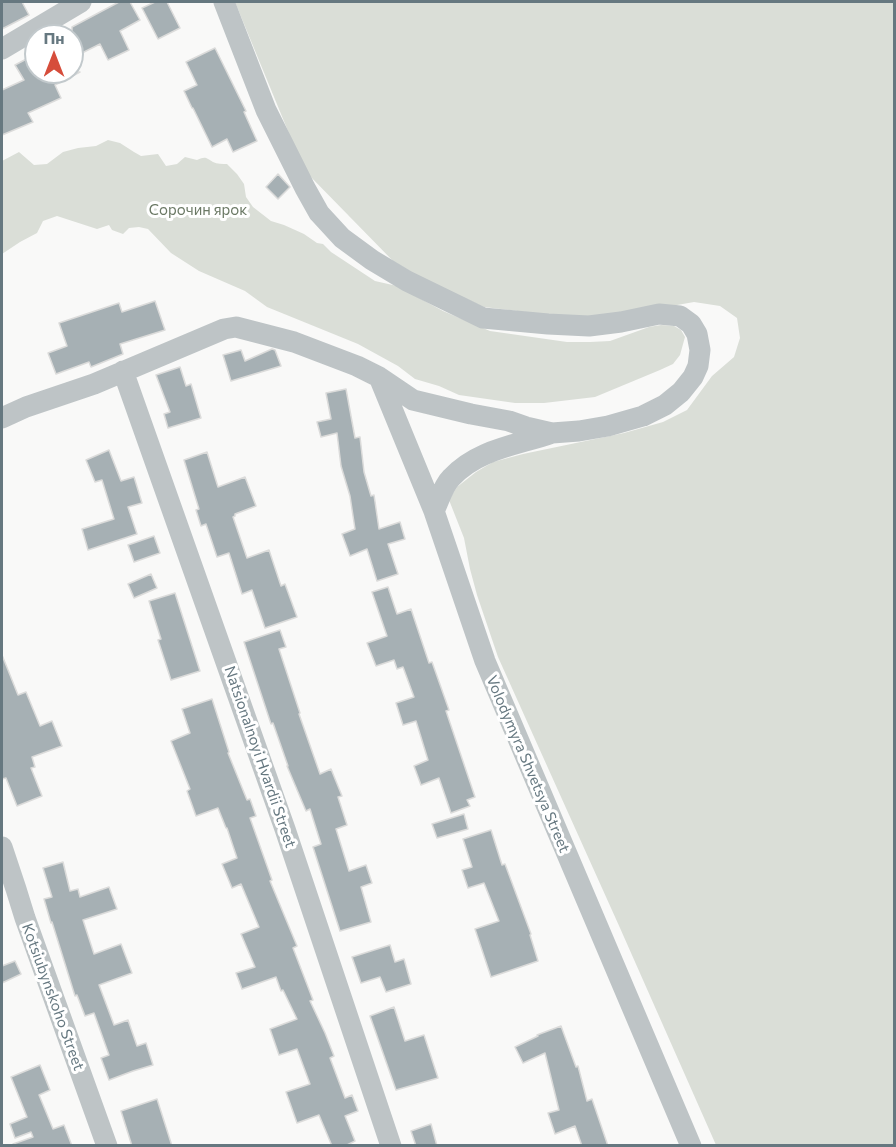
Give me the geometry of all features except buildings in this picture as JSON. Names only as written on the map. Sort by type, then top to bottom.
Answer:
[{"type":"street","points":[[2,49],[81,2]]},
{"type":"street","points":[[224,2],[266,110],[319,213],[342,238],[372,260],[407,281],[483,318],[589,326],[659,314],[680,316],[691,324],[697,334],[700,350],[698,366],[693,377],[681,392],[665,405],[643,416],[608,426],[552,433],[476,458],[450,479],[434,511]]},
{"type":"street","points":[[2,418],[26,407],[94,384],[224,329],[236,327],[294,342],[357,366],[379,377],[413,400],[552,433]]},
{"type":"street","name":"Natsionalnoyi Hvardii Street","points":[[123,371],[289,840],[391,1146]]},
{"type":"street","name":"Volodymyra Shvetsya Street","points":[[379,377],[434,511],[485,662],[691,1146]]},
{"type":"street","name":"Kotsiubynskoho Street","points":[[2,847],[25,918],[107,1146]]},
{"type":"green space","points":[[235,2],[894,2],[894,1145],[716,1145],[498,657],[477,595],[464,538],[449,500],[457,487],[493,462],[624,433],[663,422],[687,410],[712,376],[734,357],[740,338],[737,318],[720,306],[694,302],[593,320],[484,307],[425,280],[393,261],[304,170]]},
{"type":"green space","name":"Сорочин ярок","points":[[108,140],[120,143],[141,156],[158,154],[166,166],[177,164],[185,157],[197,160],[206,158],[216,163],[227,164],[244,184],[246,197],[253,207],[271,221],[323,244],[331,252],[375,281],[397,286],[443,311],[490,331],[567,342],[590,342],[610,341],[649,327],[674,326],[681,330],[685,337],[680,355],[673,364],[595,397],[544,403],[515,403],[459,395],[415,379],[398,366],[358,344],[267,307],[245,291],[199,271],[171,253],[148,229],[129,228],[123,234],[112,230],[109,225],[97,229],[57,216],[43,221],[37,233],[2,254],[2,161],[19,152],[34,165],[47,164],[63,152],[96,146]]}]
